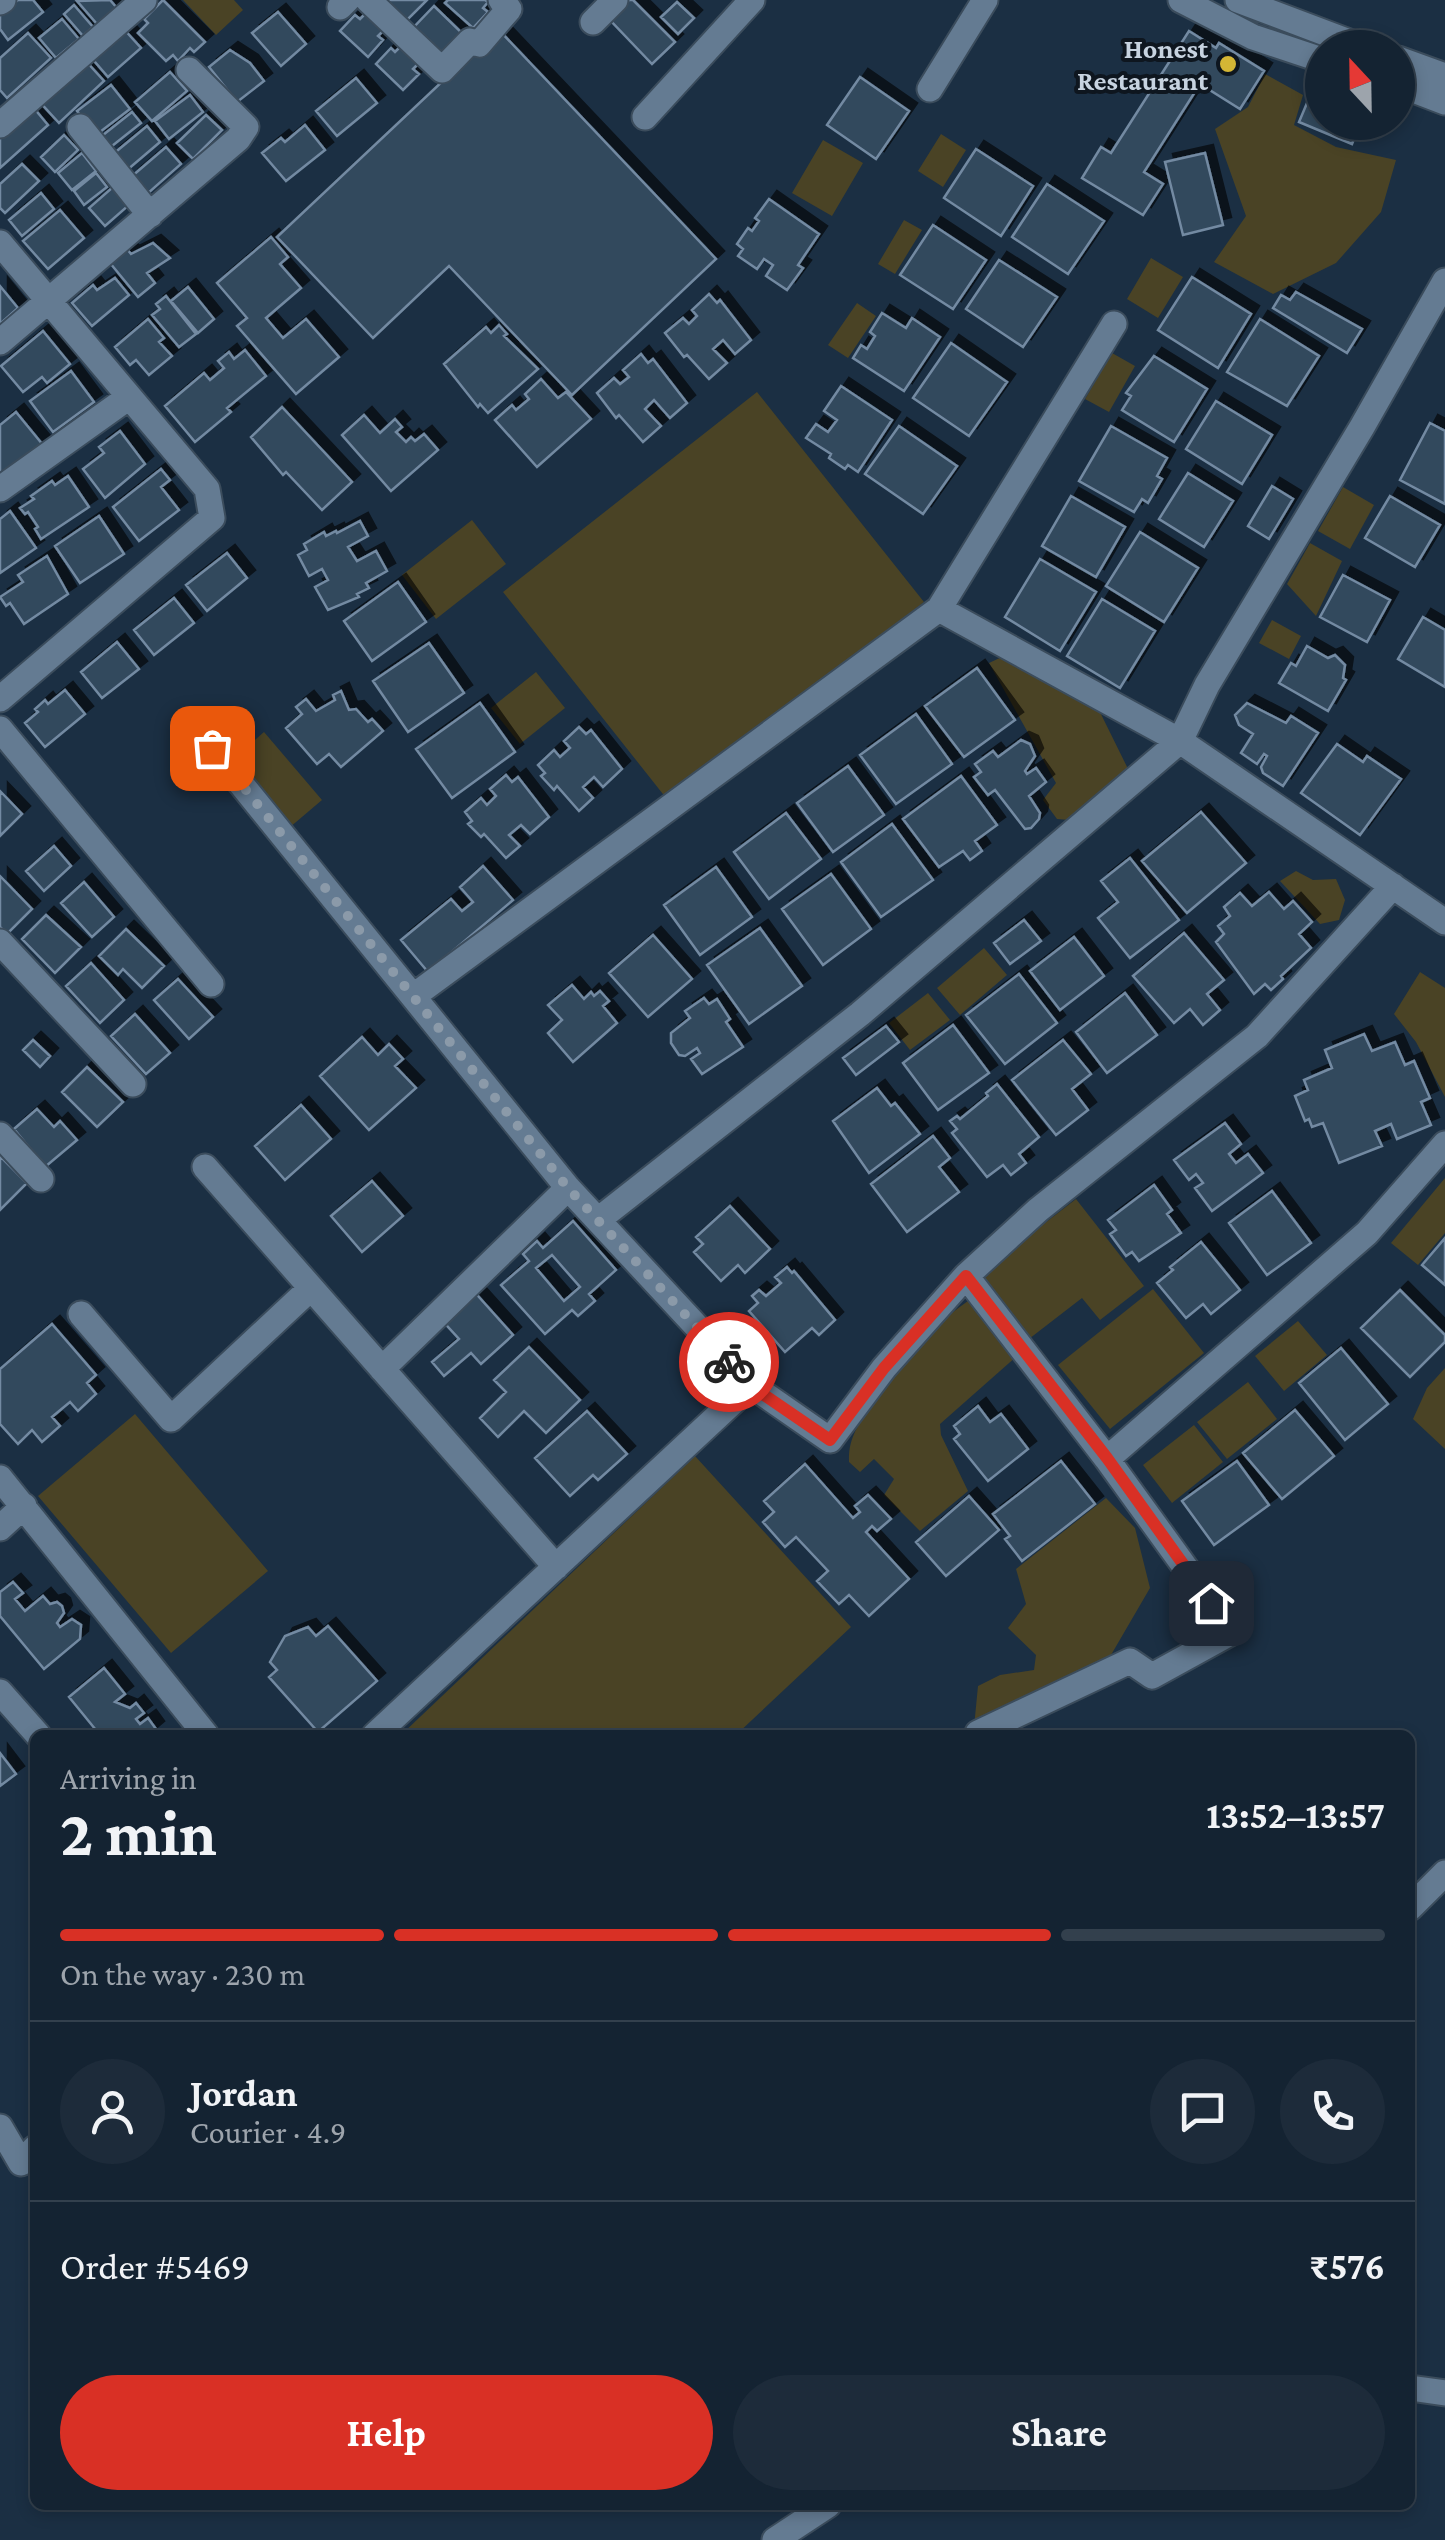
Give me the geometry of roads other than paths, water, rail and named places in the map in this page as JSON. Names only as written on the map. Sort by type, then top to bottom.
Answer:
[{"type":"street","points":[[0,125],[144,0]]},
{"type":"street","points":[[368,0],[442,70],[470,41],[479,44],[495,27],[509,9],[500,0]]},
{"type":"street","points":[[594,22],[615,0]]},
{"type":"street","points":[[645,117],[752,0]]},
{"type":"street","points":[[930,89],[985,0]]},
{"type":"street","points":[[1181,0],[1253,37],[1305,54]]},
{"type":"street","points":[[1238,0],[1320,30]]},
{"type":"street","points":[[1253,37],[1261,6]]},
{"type":"street","points":[[1415,65],[1445,76]]},
{"type":"street","points":[[0,342],[238,140],[246,127],[189,70]]},
{"type":"street","points":[[1415,91],[1445,102]]},
{"type":"street","points":[[80,126],[150,215]]},
{"type":"street","points":[[0,243],[207,489],[212,518],[0,699]]},
{"type":"street","points":[[598,1220],[860,1014],[1180,741],[1206,685],[1445,281]]},
{"type":"street","points":[[414,996],[939,609],[1114,324]]},
{"type":"street","points":[[0,489],[130,397]]},
{"type":"street","points":[[939,609],[1180,741],[1445,922]]},
{"type":"street","points":[[3,739],[211,984]]},
{"type":"street","points":[[212,748],[568,1188],[751,1386],[830,1440],[884,1368],[966,1276],[1038,1210],[1257,1036],[1393,886]]},
{"type":"street","points":[[0,942],[133,1084]]},
{"type":"street","points":[[0,1134],[41,1179]]},
{"type":"street","points":[[1107,1458],[1367,1233],[1445,1144]]},
{"type":"street","points":[[205,1167],[556,1567]]},
{"type":"street","points":[[382,1369],[568,1188]]},
{"type":"street","points":[[966,1276],[1107,1458],[1232,1632],[1152,1676],[1130,1661],[984,1730]]},
{"type":"street","points":[[80,1314],[171,1419],[310,1288]]},
{"type":"street","points":[[380,1730],[751,1386]]},
{"type":"street","points":[[0,1478],[202,1730]]},
{"type":"street","points":[[0,1528],[24,1506]]},
{"type":"street","points":[[0,1692],[34,1730]]},
{"type":"street","points":[[1415,1903],[1445,1873]]},
{"type":"street","points":[[0,2127],[28,2155]]},
{"type":"street","points":[[1415,2389],[1445,2393]]},
{"type":"street","points":[[775,2540],[820,2510]]},
{"type":"place","name":"Honest Restaurant","points":[[1228,64]]}]
